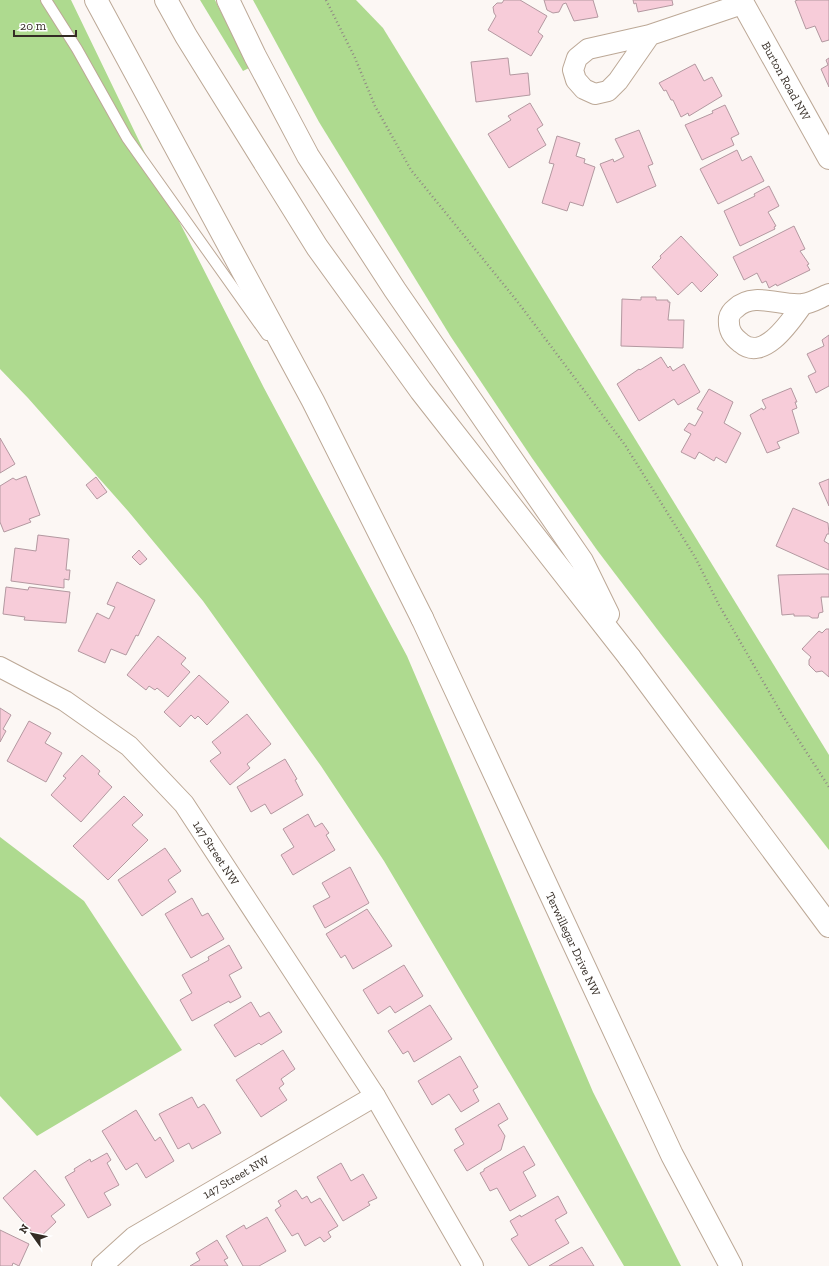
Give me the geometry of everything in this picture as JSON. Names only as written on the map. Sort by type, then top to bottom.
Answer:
[{"type":"main road","name":"Terwillegar Drive NW","points":[[96,0],[313,401],[422,618],[672,1155],[731,1266]]},
{"type":"main road","points":[[166,0],[186,36],[317,247],[421,390],[630,658],[829,926]]},
{"type":"main road","points":[[228,0],[255,56],[308,156],[395,290],[582,560],[630,658]]},
{"type":"main road","name":"Burton Road NW","points":[[742,2],[829,158]]},
{"type":"street","name":"Burton Road NW","points":[[650,35],[742,2]]},
{"type":"street","points":[[804,304],[829,294]]},
{"type":"street","name":"147 Street NW","points":[[0,667],[65,701],[129,746],[184,804],[375,1096],[473,1266]]},
{"type":"street","name":"147 Street NW","points":[[102,1266],[134,1236],[375,1096]]},
{"type":"lane","points":[[46,0],[77,49],[127,138],[313,401]]},
{"type":"path","points":[[326,0],[355,58],[375,106],[411,170],[517,301],[625,445],[695,558],[718,605],[783,716],[829,786]]},
{"type":"green space","points":[[0,0],[71,0],[157,178],[264,388],[407,656],[593,1092],[681,1266],[624,1266],[384,861],[321,766],[203,601],[128,511],[28,398],[0,369]]},
{"type":"green space","points":[[200,0],[215,0],[249,68],[243,71]]},
{"type":"green space","points":[[253,0],[356,0],[383,28],[829,755],[829,850],[597,550],[532,458],[451,337],[319,122]]},
{"type":"green space","points":[[0,837],[84,901],[182,1050],[37,1136],[0,1096]]},
{"type":"building","points":[[504,0],[520,0],[547,16],[538,32],[543,36],[531,56],[488,30],[496,16],[493,7],[497,3],[502,3]]},
{"type":"building","points":[[544,0],[593,0],[598,17],[574,21],[566,3],[563,4],[559,12],[553,13],[547,10]]},
{"type":"building","points":[[633,0],[672,0],[673,5],[638,12],[636,3],[634,4]]},
{"type":"building","points":[[829,0],[829,40],[822,42],[815,26],[806,29],[795,1]]},
{"type":"building","points":[[508,58],[510,75],[528,73],[530,95],[476,102],[471,62]]},
{"type":"building","points":[[829,58],[829,87],[821,69],[828,65],[826,60]]},
{"type":"building","points":[[695,64],[704,81],[712,77],[722,96],[689,116],[688,113],[681,117],[673,100],[671,100],[666,90],[664,91],[659,83]]},
{"type":"building","points":[[530,103],[543,125],[537,129],[546,145],[509,168],[488,134],[511,120],[508,116]]},
{"type":"building","points":[[725,105],[739,134],[731,138],[734,145],[702,160],[685,125],[713,113],[712,111]]},
{"type":"building","points":[[639,130],[653,164],[648,166],[656,186],[617,203],[600,164],[613,159],[614,162],[624,157],[615,139]]},
{"type":"building","points":[[557,136],[580,143],[576,156],[585,159],[584,163],[595,167],[583,206],[570,202],[567,211],[542,203],[554,164],[549,163]]},
{"type":"building","points":[[737,150],[742,161],[751,156],[764,181],[718,204],[700,169]]},
{"type":"building","points":[[769,186],[779,206],[768,212],[776,226],[774,227],[775,229],[740,246],[724,211],[755,196],[754,194]]},
{"type":"building","points":[[794,226],[805,249],[800,251],[809,264],[807,265],[810,270],[777,286],[776,284],[769,288],[766,281],[762,283],[757,273],[744,280],[733,257]]},
{"type":"building","points":[[681,236],[718,275],[701,292],[692,282],[678,295],[652,267],[661,258],[660,256]]},
{"type":"building","points":[[641,297],[656,297],[656,300],[668,300],[668,302],[670,302],[668,320],[684,320],[683,348],[621,346],[622,299],[641,300]]},
{"type":"building","points":[[829,335],[829,386],[816,393],[808,376],[816,372],[807,354],[824,346],[822,340]]},
{"type":"building","points":[[661,357],[668,368],[670,366],[673,371],[684,364],[700,392],[678,405],[674,399],[639,421],[617,384],[639,369],[640,370]]},
{"type":"building","points":[[791,388],[797,402],[795,402],[797,408],[792,410],[799,433],[777,442],[780,448],[767,453],[750,415],[762,408],[763,410],[766,408],[762,400]]},
{"type":"building","points":[[709,389],[733,402],[724,423],[741,433],[726,463],[716,457],[714,461],[699,452],[695,459],[681,452],[691,434],[684,430],[689,423],[695,426],[703,412],[697,409]]},
{"type":"building","points":[[0,438],[15,464],[0,473]]},
{"type":"building","points":[[26,476],[40,515],[29,519],[31,522],[4,532],[0,522],[0,486],[13,478],[16,480]]},
{"type":"building","points":[[96,477],[107,492],[97,499],[86,485]]},
{"type":"building","points":[[829,479],[829,506],[819,483]]},
{"type":"building","points":[[793,508],[828,523],[829,534],[827,534],[824,541],[829,544],[829,570],[776,546]]},
{"type":"building","points":[[38,535],[69,539],[66,570],[70,570],[69,580],[64,579],[64,588],[11,581],[15,548],[36,551]]},
{"type":"building","points":[[139,550],[147,559],[140,565],[132,557]]},
{"type":"building","points":[[829,574],[829,597],[821,597],[823,612],[819,613],[818,618],[812,618],[809,616],[794,616],[794,614],[782,615],[778,575]]},
{"type":"building","points":[[117,582],[155,600],[138,636],[136,635],[126,655],[111,649],[105,663],[78,651],[97,613],[109,619],[115,607],[107,604]]},
{"type":"building","points":[[6,587],[28,590],[29,587],[70,592],[66,623],[24,620],[25,617],[3,614]]},
{"type":"building","points":[[826,629],[829,629],[829,677],[822,671],[816,672],[809,665],[809,660],[811,657],[802,649],[819,631],[822,633]]},
{"type":"building","points":[[158,636],[186,658],[181,664],[190,672],[168,697],[157,688],[155,690],[149,686],[146,690],[127,675]]},
{"type":"building","points":[[199,675],[229,702],[207,725],[198,716],[195,719],[191,715],[180,727],[164,712]]},
{"type":"building","points":[[0,708],[11,715],[3,729],[6,731],[0,742]]},
{"type":"building","points":[[247,714],[271,744],[247,764],[250,768],[230,785],[210,761],[221,753],[212,742]]},
{"type":"building","points":[[29,721],[51,733],[45,743],[62,753],[46,782],[7,761]]},
{"type":"building","points":[[82,755],[100,771],[98,774],[112,787],[81,822],[51,795],[66,778],[63,776]]},
{"type":"building","points":[[285,759],[297,779],[295,780],[303,795],[271,814],[265,804],[251,812],[237,787]]},
{"type":"building","points":[[124,796],[143,815],[132,825],[148,840],[108,880],[73,846]]},
{"type":"building","points":[[308,814],[315,827],[322,823],[329,833],[326,835],[335,850],[293,875],[281,855],[294,847],[283,829]]},
{"type":"building","points":[[165,848],[181,871],[168,880],[176,892],[142,916],[118,880]]},
{"type":"building","points":[[350,867],[369,903],[325,928],[313,906],[330,897],[322,883]]},
{"type":"building","points":[[192,898],[202,916],[208,913],[224,939],[191,958],[165,914]]},
{"type":"building","points":[[367,909],[392,946],[353,969],[345,955],[341,958],[326,934]]},
{"type":"building","points":[[229,945],[242,968],[229,975],[241,997],[230,1003],[229,1001],[192,1021],[180,1000],[192,993],[182,975],[209,960],[208,957]]},
{"type":"building","points":[[404,965],[423,996],[395,1013],[390,1006],[378,1014],[363,990]]},
{"type":"building","points":[[251,1002],[260,1017],[269,1012],[282,1032],[261,1045],[259,1043],[235,1057],[214,1025]]},
{"type":"building","points":[[430,1005],[452,1039],[414,1062],[408,1051],[403,1054],[388,1031]]},
{"type":"building","points":[[283,1050],[295,1069],[281,1079],[284,1084],[279,1088],[287,1100],[261,1117],[236,1080]]},
{"type":"building","points":[[460,1056],[478,1087],[473,1090],[479,1101],[461,1112],[449,1094],[432,1105],[418,1081]]},
{"type":"building","points":[[192,1097],[198,1108],[204,1104],[221,1133],[192,1149],[189,1143],[178,1149],[159,1114]]},
{"type":"building","points":[[499,1103],[508,1119],[498,1125],[505,1136],[501,1150],[467,1171],[454,1150],[464,1144],[455,1129]]},
{"type":"building","points":[[136,1110],[155,1141],[160,1137],[174,1161],[146,1178],[137,1163],[126,1170],[102,1131]]},
{"type":"building","points":[[524,1146],[535,1165],[523,1172],[536,1196],[510,1211],[497,1188],[490,1191],[480,1173],[484,1171],[484,1169]]},
{"type":"building","points":[[107,1153],[111,1160],[107,1163],[119,1185],[104,1193],[111,1205],[88,1218],[65,1177],[75,1171],[74,1169],[90,1159],[91,1162]]},
{"type":"building","points":[[341,1163],[351,1181],[363,1174],[377,1198],[368,1202],[370,1205],[343,1221],[317,1177]]},
{"type":"building","points":[[35,1170],[65,1205],[51,1216],[56,1222],[38,1239],[3,1198]]},
{"type":"building","points":[[296,1190],[302,1199],[307,1196],[311,1203],[320,1198],[338,1226],[328,1232],[331,1237],[324,1242],[320,1237],[305,1246],[298,1233],[292,1236],[275,1210],[281,1206],[278,1201]]},
{"type":"building","points":[[558,1196],[567,1213],[555,1220],[569,1243],[529,1266],[511,1239],[518,1235],[510,1221],[520,1215],[521,1217]]},
{"type":"building","points":[[267,1217],[286,1251],[259,1266],[243,1266],[226,1236],[244,1225],[246,1229]]},
{"type":"building","points":[[0,1230],[29,1244],[19,1266],[13,1263],[12,1266],[0,1266]]},
{"type":"building","points":[[217,1240],[228,1258],[224,1260],[228,1266],[190,1266],[200,1260],[196,1253]]},
{"type":"building","points":[[582,1247],[594,1266],[549,1266],[566,1256]]}]
